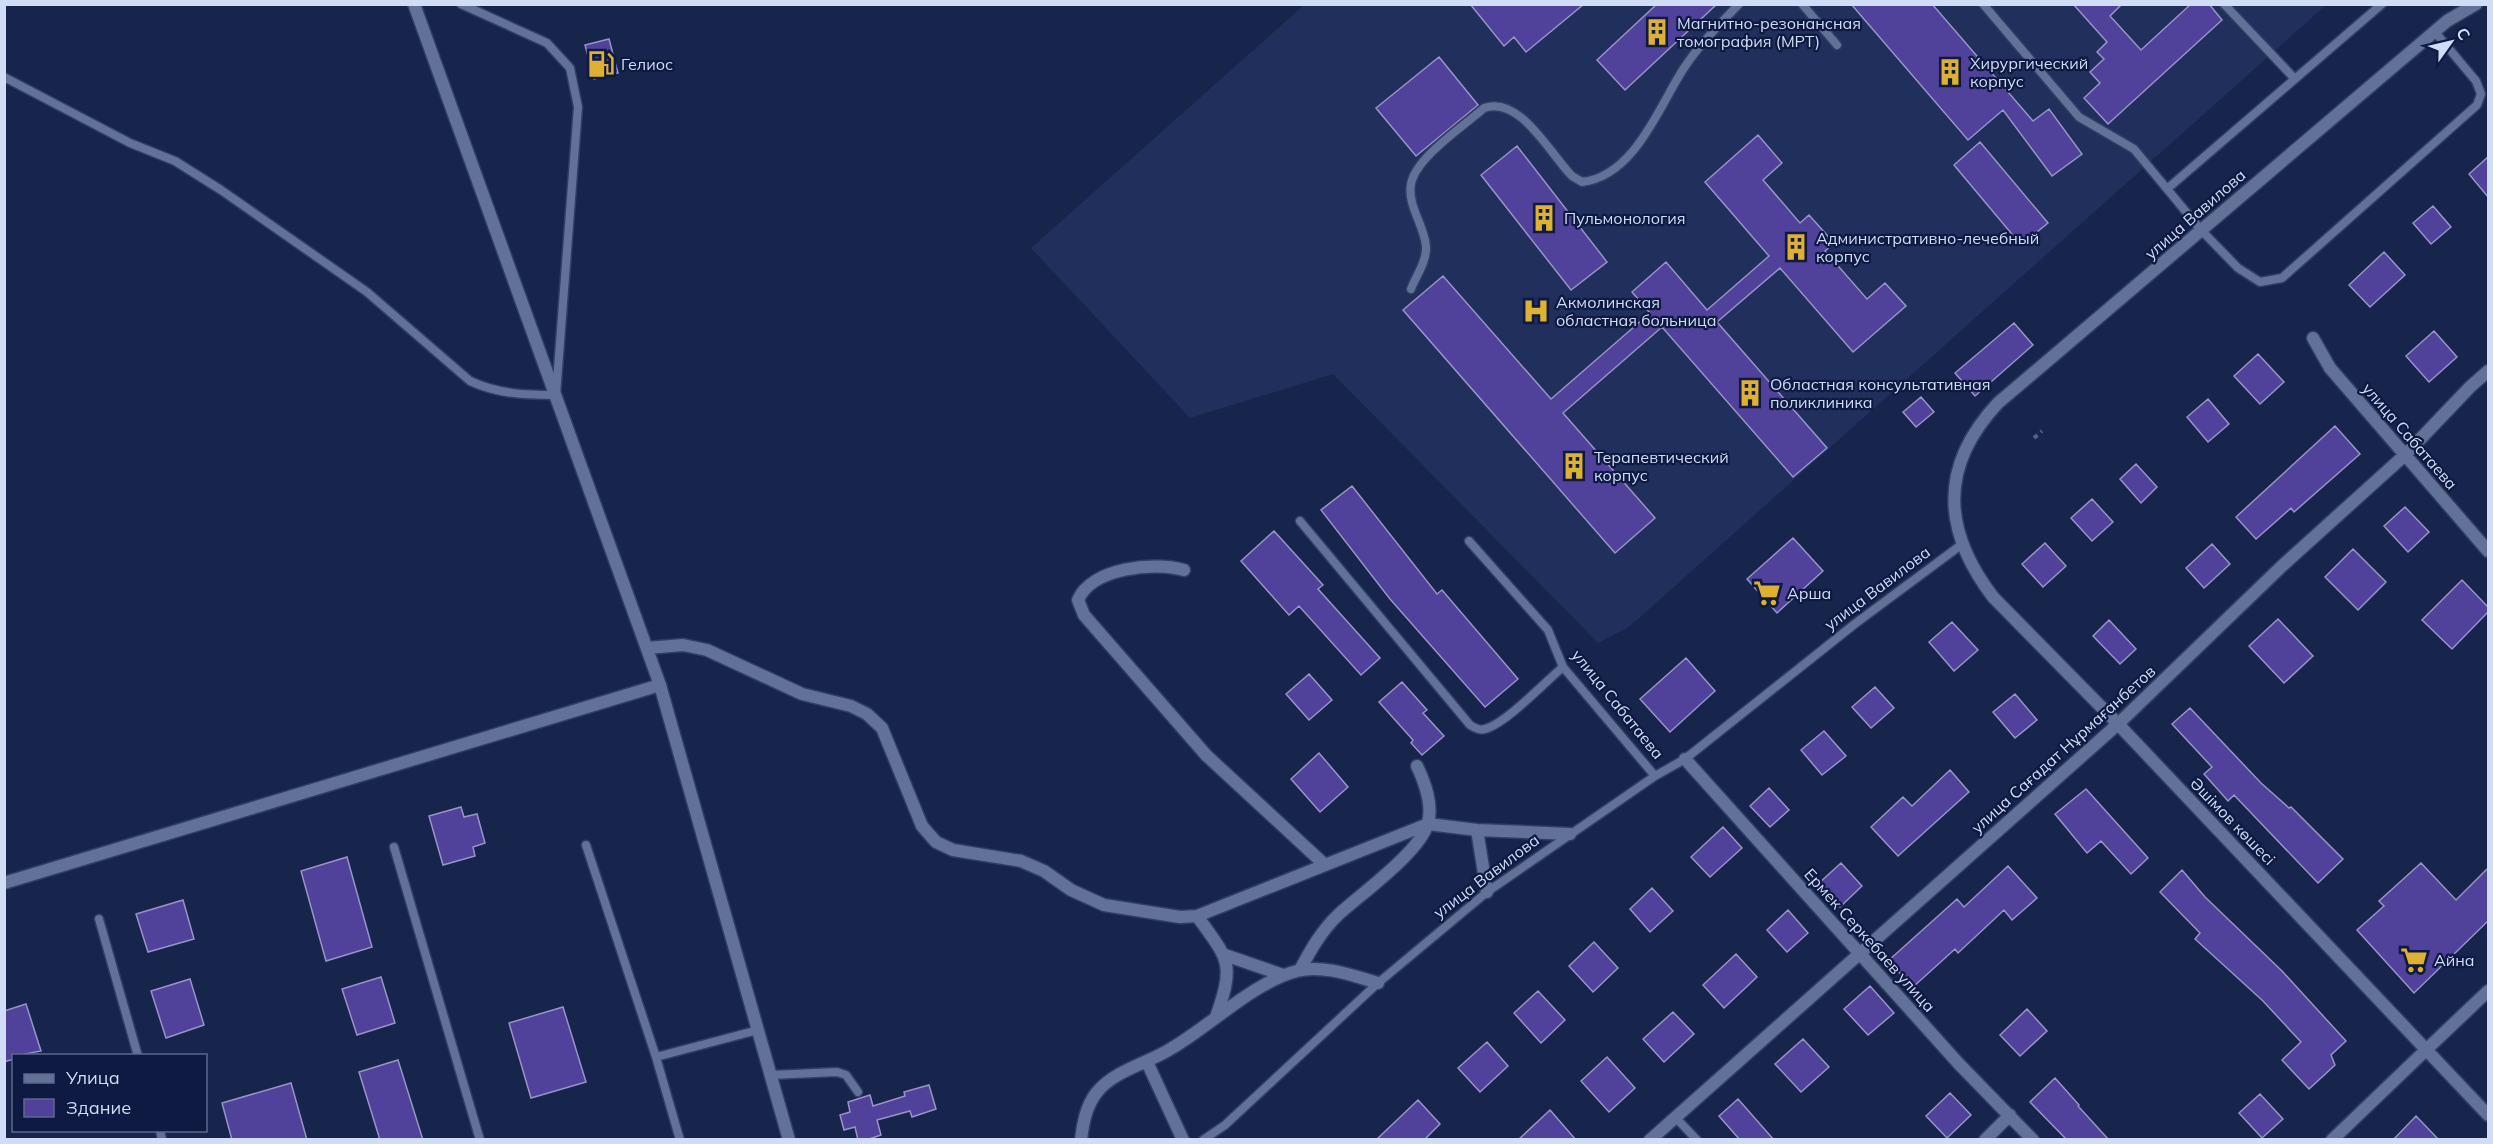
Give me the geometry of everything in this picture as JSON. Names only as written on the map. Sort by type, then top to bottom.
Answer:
[{"type":"street","points":[[414,4],[660,685],[789,1140]]},
{"type":"street","name":"улица Вавилова","points":[[1961,545],[1955,521],[1956,476],[1969,439],[1980,422],[2042,364],[2435,32],[2476,4]]},
{"type":"street","name":"улица Сабатаева","points":[[2313,338],[2330,368],[2488,551]]},
{"type":"street","name":"улица Сағадат Нұрмағанбетов","points":[[1650,1140],[2118,724],[2282,566],[2406,454],[2470,387],[2488,372]]},
{"type":"street","name":"Әшімов көшесі","points":[[1961,545],[1976,573],[1993,597],[2118,724],[2488,1115]]},
{"type":"street","points":[[1184,570],[1168,565],[1133,569],[1095,579],[1082,590],[1078,600],[1084,615],[1206,755],[1325,865]]},
{"type":"street","points":[[647,648],[683,645],[706,650],[802,694],[851,706],[867,714],[882,728],[922,826],[936,842],[953,850],[1021,861],[1044,871],[1071,890],[1104,905],[1180,917],[1197,916],[1428,824],[1477,830],[1570,834]]},
{"type":"street","points":[[4,883],[660,685]]},
{"type":"street","name":"Ермек Серкебаев улица","points":[[1685,759],[1959,1064],[2033,1140]]},
{"type":"street","points":[[1300,970],[1316,939],[1338,915],[1415,844],[1428,824],[1430,808],[1426,785],[1417,766]]},
{"type":"street","points":[[1477,830],[1487,892]]},
{"type":"street","points":[[1197,916],[1225,955],[1227,981],[1216,1017]]},
{"type":"street","points":[[1225,955],[1283,975]]},
{"type":"street","points":[[1081,1140],[1083,1120],[1097,1092],[1117,1076],[1174,1048],[1216,1017],[1283,975],[1300,970],[1331,972],[1378,983]]},
{"type":"street","points":[[2332,1140],[2488,992]]},
{"type":"street","points":[[1147,1062],[1183,1140]]},
{"type":"street","points":[[1985,1140],[2010,1115]]},
{"type":"lane","points":[[4,77],[130,143],[175,161],[212,184],[366,292],[470,381],[490,391],[517,395],[556,395],[578,107],[570,68],[547,44],[461,4]]},
{"type":"lane","points":[[1411,289],[1425,258],[1426,246],[1411,198],[1411,183],[1422,164],[1434,151],[1484,108],[1494,105],[1505,106],[1524,119],[1572,176],[1582,182],[1593,181],[1614,169],[1637,146],[1685,66],[1739,4]]},
{"type":"lane","points":[[1802,4],[1837,45]]},
{"type":"lane","points":[[1983,4],[2079,117],[2103,133],[2126,142],[2201,230],[2238,268],[2252,279],[2269,282],[2282,278],[2480,100],[2481,94],[2476,81],[2435,32]]},
{"type":"lane","points":[[2224,4],[2295,79]]},
{"type":"lane","points":[[2167,189],[2382,4]]},
{"type":"lane","points":[[1300,521],[1475,729],[1486,729],[1501,720],[1563,668]]},
{"type":"lane","name":"улица Сабатаева","points":[[1469,541],[1548,630],[1563,668],[1655,776]]},
{"type":"lane","name":"улица Вавилова","points":[[1203,1140],[1225,1125],[1378,983],[1487,892],[1655,776],[1685,759],[1856,622],[1961,545]]},
{"type":"lane","points":[[586,845],[656,1057],[680,1140]]},
{"type":"lane","points":[[394,847],[480,1140]]},
{"type":"lane","points":[[99,919],[137,1054]]},
{"type":"lane","points":[[656,1057],[758,1030]]},
{"type":"lane","points":[[771,1075],[837,1072],[846,1075],[858,1092]]},
{"type":"lane","points":[[1675,1117],[1697,1140]]},
{"type":"path","points":[[2034,438],[2043,431]]},
{"type":"shaded area","name":"Акмолинская областная больница","points":[[1304,5],[2326,5],[1629,627],[1598,643],[1333,374],[1190,418],[1031,248]]},
{"type":"building","points":[[1470,4],[1584,4],[1526,52],[1514,37],[1504,46]]},
{"type":"building","name":"Магнитно-резонансная томография (МРТ)","points":[[1657,4],[1717,4],[1625,90],[1597,60]]},
{"type":"building","name":"Хирургический корпус","points":[[1851,4],[1932,4],[2033,121],[2049,109],[2082,154],[2052,176],[2003,110],[1968,140]]},
{"type":"building","points":[[2073,4],[2122,4],[2110,16],[2141,50],[2191,4],[2209,4],[2222,20],[2108,124],[2084,98],[2100,83],[2090,72],[2104,59],[2097,52],[2107,42]]},
{"type":"building","points":[[609,39],[618,73],[594,79],[585,45]]},
{"type":"building","points":[[1439,57],[1478,105],[1416,156],[1376,108]]},
{"type":"building","points":[[1758,135],[1782,163],[1763,180],[1800,223],[1809,215],[1834,243],[1825,251],[1867,299],[1885,283],[1906,306],[1853,352],[1780,268],[1717,322],[1827,448],[1793,477],[1662,327],[1563,413],[1655,518],[1615,553],[1403,310],[1443,276],[1551,399],[1650,313],[1632,292],[1666,262],[1707,310],[1769,256],[1705,182]]},
{"type":"building","points":[[1980,142],[2048,223],[2021,245],[1954,165]]},
{"type":"building","name":"Пульмонология","points":[[1517,146],[1607,262],[1571,290],[1481,175]]},
{"type":"building","points":[[2488,157],[2488,197],[2469,174]]},
{"type":"building","points":[[2433,206],[2451,227],[2431,244],[2413,223]]},
{"type":"building","points":[[2384,252],[2405,275],[2370,307],[2349,285]]},
{"type":"building","points":[[2014,323],[2033,345],[1975,396],[1955,373]]},
{"type":"building","points":[[2434,331],[2457,357],[2429,382],[2406,356]]},
{"type":"building","points":[[2258,354],[2284,382],[2260,404],[2234,376]]},
{"type":"building","points":[[1921,397],[1934,412],[1916,427],[1903,412]]},
{"type":"building","points":[[2208,399],[2229,424],[2208,442],[2187,417]]},
{"type":"building","points":[[2335,426],[2360,454],[2294,512],[2291,508],[2256,539],[2236,517]]},
{"type":"building","points":[[2136,464],[2157,487],[2141,503],[2120,479]]},
{"type":"building","points":[[1352,486],[1437,594],[1442,590],[1518,679],[1485,707],[1390,599],[1321,510]]},
{"type":"building","points":[[2092,499],[2113,522],[2092,541],[2071,518]]},
{"type":"building","points":[[2405,507],[2429,532],[2408,552],[2384,526]]},
{"type":"building","points":[[1274,531],[1323,585],[1318,589],[1380,658],[1361,675],[1299,606],[1289,615],[1241,561]]},
{"type":"building","points":[[1793,538],[1823,571],[1777,613],[1747,579]]},
{"type":"building","points":[[2045,543],[2066,566],[2043,587],[2022,564]]},
{"type":"building","points":[[2212,544],[2230,564],[2204,588],[2186,568]]},
{"type":"building","points":[[2353,549],[2386,582],[2358,610],[2325,577]]},
{"type":"building","points":[[2462,580],[2488,607],[2488,612],[2452,649],[2422,620]]},
{"type":"building","points":[[2278,619],[2313,656],[2284,683],[2249,646]]},
{"type":"building","points":[[2109,620],[2136,649],[2120,664],[2093,636]]},
{"type":"building","points":[[1952,622],[1978,650],[1954,671],[1929,642]]},
{"type":"building","points":[[1686,658],[1715,691],[1670,732],[1640,699]]},
{"type":"building","points":[[1309,674],[1332,700],[1309,720],[1286,694]]},
{"type":"building","points":[[1402,682],[1427,710],[1423,713],[1444,736],[1422,755],[1411,743],[1413,740],[1379,702]]},
{"type":"building","points":[[1875,687],[1894,708],[1871,728],[1852,707]]},
{"type":"building","points":[[2015,694],[2037,720],[2015,738],[1993,712]]},
{"type":"building","points":[[2190,708],[2261,783],[2289,808],[2291,807],[2343,859],[2318,883],[2234,795],[2228,801],[2204,774],[2212,767],[2172,724]]},
{"type":"building","points":[[1824,731],[1846,756],[1822,775],[1801,750]]},
{"type":"building","points":[[1319,753],[1348,787],[1320,812],[1291,779]]},
{"type":"building","points":[[1950,770],[1969,792],[1898,856],[1871,827],[1903,797],[1912,806]]},
{"type":"building","points":[[1769,788],[1789,810],[1770,827],[1750,806]]},
{"type":"building","points":[[2086,789],[2148,858],[2131,874],[2101,841],[2087,853],[2055,814]]},
{"type":"building","points":[[461,807],[464,817],[477,814],[485,843],[473,847],[475,856],[443,865],[429,816]]},
{"type":"building","points":[[1723,827],[1742,848],[1710,877],[1691,857]]},
{"type":"building","points":[[347,857],[372,947],[326,961],[301,871]]},
{"type":"building","points":[[1841,863],[1862,886],[1840,907],[1818,884]]},
{"type":"building","points":[[2421,863],[2456,900],[2488,868],[2488,921],[2414,993],[2357,930],[2384,906],[2379,901]]},
{"type":"building","points":[[2008,866],[2037,898],[2012,920],[2004,910],[1958,953],[1955,949],[1913,987],[1888,961],[1957,899],[1964,907]]},
{"type":"building","points":[[2182,870],[2205,897],[2282,971],[2346,1041],[2331,1055],[2335,1065],[2309,1089],[2282,1060],[2301,1042],[2263,1001],[2195,939],[2200,933],[2160,892]]},
{"type":"building","points":[[1652,888],[1673,911],[1650,932],[1630,909]]},
{"type":"building","points":[[183,900],[194,939],[148,952],[136,914]]},
{"type":"building","points":[[1788,910],[1808,933],[1787,952],[1767,930]]},
{"type":"building","points":[[1594,942],[1618,968],[1593,992],[1569,966]]},
{"type":"building","points":[[1736,954],[1757,977],[1724,1008],[1703,985]]},
{"type":"building","points":[[381,977],[395,1023],[357,1035],[342,989]]},
{"type":"building","points":[[190,979],[204,1025],[166,1038],[151,991]]},
{"type":"building","points":[[1870,986],[1894,1013],[1868,1035],[1844,1009]]},
{"type":"building","points":[[1538,991],[1565,1020],[1541,1043],[1514,1013]]},
{"type":"building","points":[[26,1004],[41,1051],[12,1054],[12,1060],[4,1062],[4,1011]]},
{"type":"building","points":[[563,1007],[586,1082],[531,1098],[509,1023]]},
{"type":"building","points":[[2027,1009],[2047,1031],[2020,1056],[2000,1035]]},
{"type":"building","points":[[1673,1012],[1694,1034],[1664,1062],[1643,1039]]},
{"type":"building","points":[[1803,1039],[1829,1067],[1801,1092],[1775,1064]]},
{"type":"building","points":[[1487,1042],[1508,1066],[1480,1092],[1458,1068]]},
{"type":"building","points":[[1607,1057],[1635,1088],[1609,1112],[1581,1081]]},
{"type":"building","points":[[398,1060],[423,1140],[380,1140],[359,1072]]},
{"type":"building","points":[[2055,1078],[2109,1140],[2067,1140],[2030,1102]]},
{"type":"building","points":[[291,1083],[307,1140],[232,1140],[222,1103]]},
{"type":"building","points":[[929,1085],[936,1109],[912,1117],[910,1111],[877,1120],[881,1135],[866,1140],[858,1140],[855,1127],[844,1130],[840,1115],[850,1112],[848,1102],[870,1095],[873,1106],[905,1096],[904,1092]]},
{"type":"building","points":[[1950,1093],[1971,1115],[1947,1138],[1926,1116]]},
{"type":"building","points":[[2260,1094],[2283,1119],[2262,1138],[2239,1113]]},
{"type":"building","points":[[1738,1099],[1774,1140],[1740,1140],[1719,1116]]},
{"type":"building","points":[[1418,1100],[1440,1124],[1424,1140],[1376,1140]]},
{"type":"building","points":[[1550,1110],[1576,1140],[1518,1140]]},
{"type":"building","points":[[2416,1116],[2439,1140],[2393,1140]]},
{"type":"place","name":"Магнитно-резонансная томография (МРТ)","points":[[1657,32]]},
{"type":"place","name":"Гелиос","points":[[601,64]]},
{"type":"place","name":"Хирургический корпус","points":[[1950,72]]},
{"type":"place","name":"Пульмонология","points":[[1544,218]]},
{"type":"place","name":"Административно-лечебный корпус","points":[[1796,247]]},
{"type":"place","name":"Акмолинская областная больница","points":[[1536,311]]},
{"type":"place","name":"Областная консультативная поликлиника","points":[[1750,393]]},
{"type":"place","name":"Терапевтический корпус","points":[[1574,466]]},
{"type":"place","name":"Арша","points":[[1767,593]]},
{"type":"place","name":"Айна","points":[[2414,960]]}]
